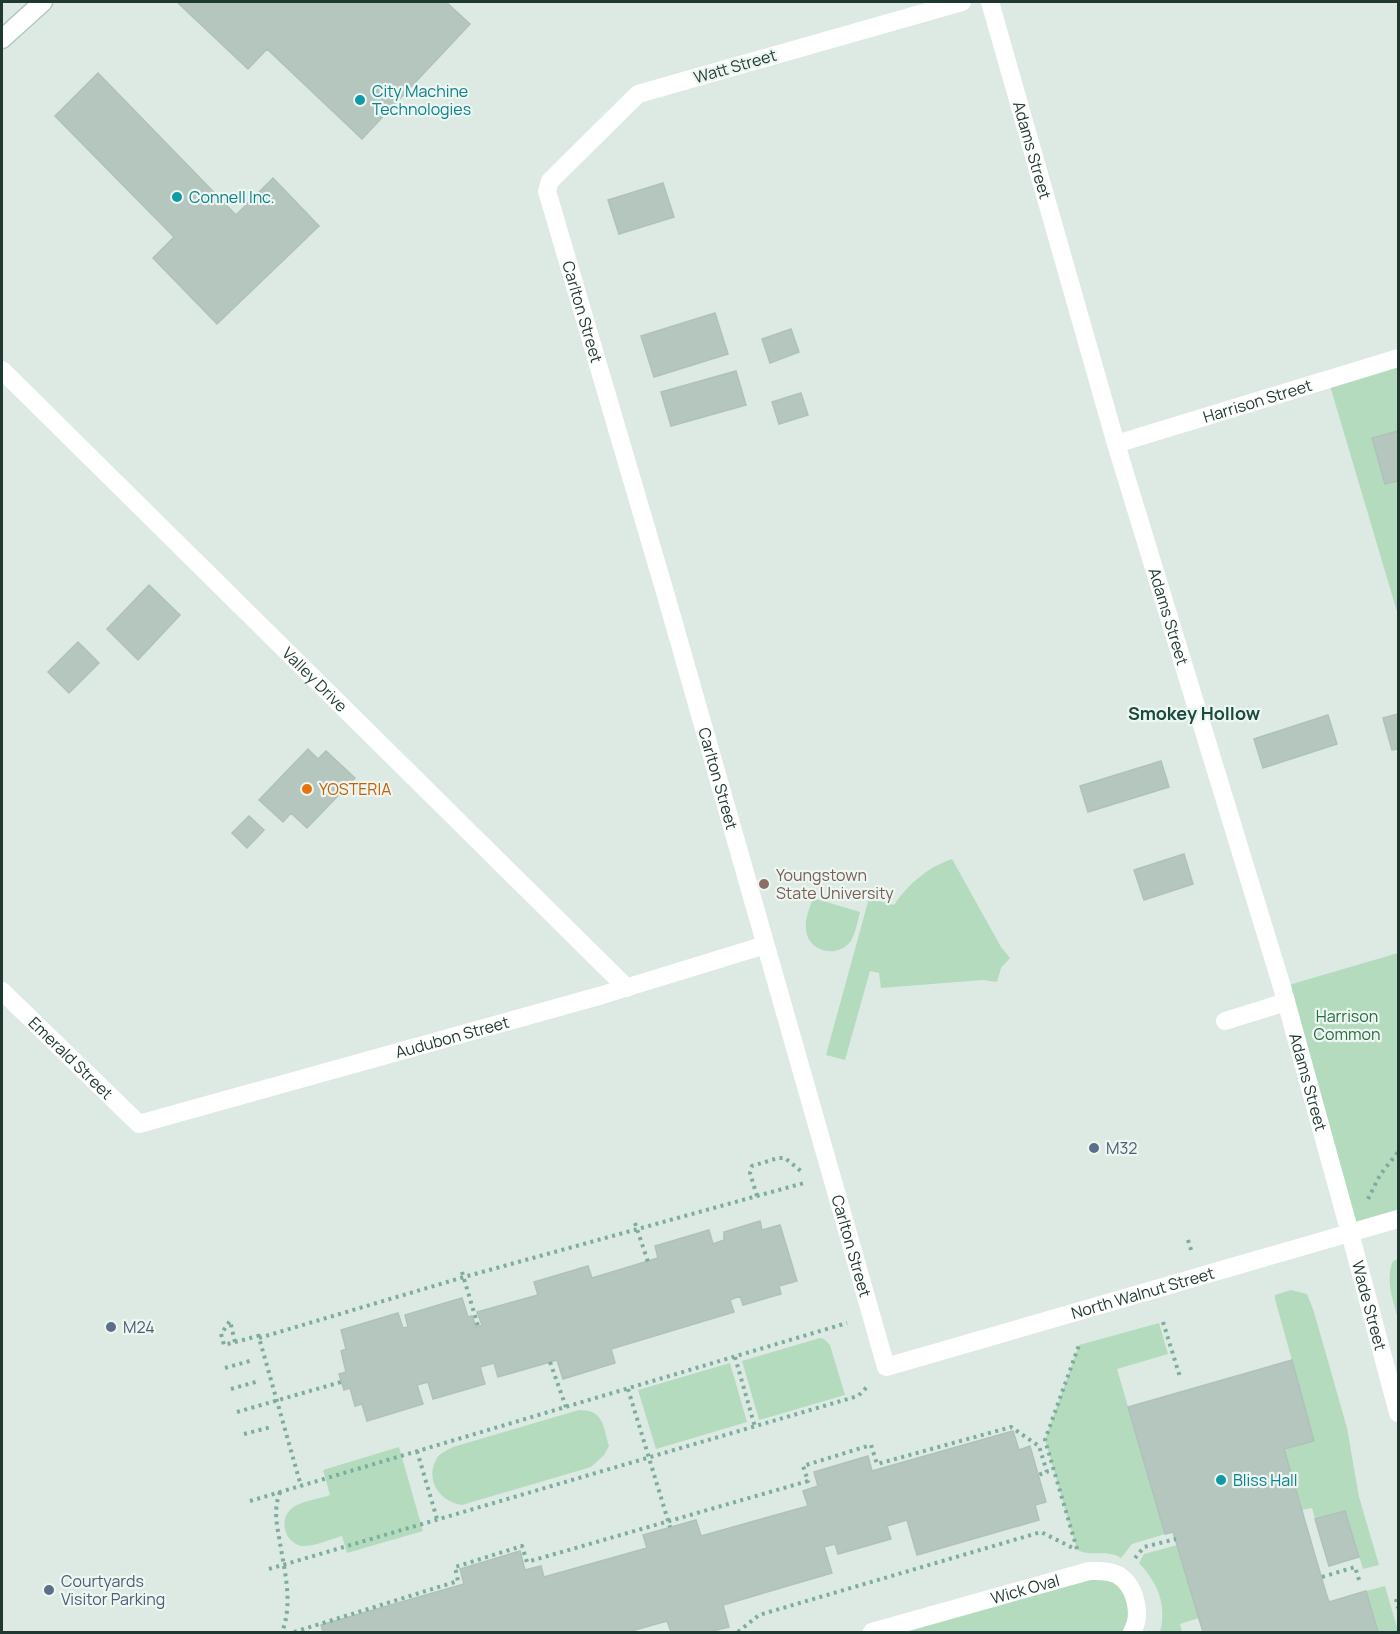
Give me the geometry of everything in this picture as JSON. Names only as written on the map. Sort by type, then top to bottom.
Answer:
[{"type":"street","points":[[2,39],[43,2]]},
{"type":"street","name":"Watt Street","points":[[548,191],[550,181],[638,94],[962,2]]},
{"type":"street","name":"Adams Street","points":[[990,2],[1116,444],[1286,1002],[1350,1233]]},
{"type":"street","name":"Carlton Street","points":[[548,191],[668,599],[886,1367]]},
{"type":"street","name":"Harrison Street","points":[[1116,444],[1398,358]]},
{"type":"street","name":"Valley Drive","points":[[2,370],[627,988]]},
{"type":"street","name":"Audubon Street","points":[[139,1124],[627,988],[765,945]]},
{"type":"street","name":"Emerald Street","points":[[2,991],[139,1124]]},
{"type":"street","points":[[1225,1021],[1286,1002]]},
{"type":"street","name":"North Walnut Street","points":[[886,1367],[1398,1220]]},
{"type":"street","name":"Wade Street","points":[[1350,1233],[1398,1413]]},
{"type":"street","name":"Wick Oval","points":[[872,1632],[1086,1571],[1110,1572],[1119,1576]]},
{"type":"street","points":[[1119,1576],[1135,1600],[1136,1625],[1132,1632]]},
{"type":"path","points":[[1367,1200],[1380,1175],[1398,1152]]},
{"type":"path","points":[[757,1196],[750,1173],[752,1166],[785,1158],[801,1171]]},
{"type":"path","points":[[235,1342],[230,1321],[221,1334],[224,1345],[258,1336],[463,1275],[804,1183]]},
{"type":"path","points":[[635,1223],[648,1262]]},
{"type":"path","points":[[1188,1240],[1193,1257]]},
{"type":"path","points":[[463,1275],[478,1326]]},
{"type":"path","points":[[250,1501],[871,1317]]},
{"type":"path","points":[[1163,1322],[1180,1377]]},
{"type":"path","points":[[258,1336],[301,1486]]},
{"type":"path","points":[[1077,1550],[1045,1440],[1079,1346]]},
{"type":"path","points":[[735,1357],[755,1426]]},
{"type":"path","points":[[225,1368],[253,1360]]},
{"type":"path","points":[[550,1362],[566,1407]]},
{"type":"path","points":[[269,1569],[858,1396],[886,1367]]},
{"type":"path","points":[[231,1389],[259,1381]]},
{"type":"path","points":[[237,1412],[341,1382]]},
{"type":"path","points":[[628,1389],[670,1527]]},
{"type":"path","points":[[244,1434],[271,1427]]},
{"type":"path","points":[[294,1632],[458,1581],[455,1567],[522,1546],[527,1562],[808,1480],[803,1466],[871,1445],[877,1464],[1011,1427],[1038,1446],[1047,1472]]},
{"type":"path","points":[[417,1451],[437,1519]]},
{"type":"path","points":[[1038,1475],[1053,1471]]},
{"type":"path","points":[[280,1492],[275,1503],[287,1583],[288,1612],[282,1632]]},
{"type":"path","points":[[738,1632],[759,1615],[1041,1532],[1085,1554],[1094,1571]]},
{"type":"path","points":[[1119,1576],[1144,1547],[1176,1539]]},
{"type":"path","points":[[1322,1577],[1355,1567],[1360,1583]]},
{"type":"path","points":[[1396,1599],[1398,1608]]},
{"type":"green space","points":[[1398,358],[1398,615],[1328,379]]},
{"type":"green space","points":[[952,859],[1001,947],[1010,958],[1001,968],[997,982],[983,980],[881,988],[879,973],[870,971],[845,1060],[826,1055],[869,898],[894,905],[919,877]]},
{"type":"green space","points":[[813,898],[860,912],[852,939],[842,949],[822,950],[811,942],[807,935],[807,916]]},
{"type":"green space","name":"Harrison Common","points":[[1398,953],[1398,1219],[1350,1233],[1282,987]]},
{"type":"green space","points":[[1398,1259],[1398,1319],[1390,1276],[1393,1261]]},
{"type":"green space","points":[[1291,1290],[1307,1294],[1314,1312],[1347,1428],[1359,1497],[1379,1565],[1363,1569],[1345,1511],[1315,1519],[1312,1508],[1302,1510],[1284,1449],[1314,1440],[1275,1299],[1275,1295]]},
{"type":"green space","points":[[1159,1323],[1168,1354],[1117,1369],[1165,1534],[1132,1544],[1121,1558],[1110,1554],[1082,1552],[1077,1550],[1045,1440],[1079,1345]]},
{"type":"green space","points":[[820,1338],[830,1345],[845,1395],[759,1420],[742,1361]]},
{"type":"green space","points":[[730,1363],[747,1422],[656,1449],[638,1390]]},
{"type":"green space","points":[[579,1410],[598,1416],[609,1446],[604,1455],[591,1467],[462,1505],[447,1499],[436,1489],[433,1482],[433,1466],[440,1454],[445,1451]]},
{"type":"green space","points":[[399,1447],[423,1531],[347,1553],[342,1536],[306,1546],[299,1545],[289,1538],[286,1533],[285,1520],[291,1509],[304,1502],[330,1495],[323,1470]]},
{"type":"green space","points":[[1177,1545],[1199,1618],[1180,1624],[1182,1632],[1160,1632],[1162,1613],[1159,1595],[1151,1578],[1139,1563],[1144,1554]]},
{"type":"green space","points":[[1089,1571],[1125,1583],[1132,1632],[872,1632]]},
{"type":"green space","points":[[1385,1586],[1398,1632],[1378,1632],[1366,1591]]},
{"type":"building","name":"City Machine Technologies","points":[[177,2],[446,2],[470,24],[362,139],[267,49],[248,69]]},
{"type":"building","name":"Connell Inc.","points":[[98,73],[236,215],[273,178],[319,226],[217,324],[153,258],[174,237],[55,116]]},
{"type":"building","points":[[663,183],[674,217],[619,234],[608,200]]},
{"type":"building","points":[[715,313],[728,354],[654,377],[641,336]]},
{"type":"building","points":[[791,329],[799,352],[770,363],[762,339]]},
{"type":"building","points":[[736,371],[746,405],[671,426],[661,392]]},
{"type":"building","points":[[801,393],[808,415],[779,424],[772,402]]},
{"type":"building","points":[[1398,431],[1398,481],[1385,484],[1372,438]]},
{"type":"building","points":[[149,585],[180,615],[138,660],[107,629]]},
{"type":"building","points":[[78,642],[99,663],[69,693],[48,672]]},
{"type":"building","points":[[1398,714],[1398,749],[1392,750],[1383,718]]},
{"type":"building","points":[[1328,715],[1337,744],[1263,768],[1254,739]]},
{"type":"building","name":"YOSTERIA","points":[[308,749],[318,759],[326,751],[355,778],[307,828],[291,813],[283,822],[259,800]]},
{"type":"building","points":[[1161,761],[1169,787],[1088,812],[1080,786]]},
{"type":"building","points":[[249,816],[264,830],[247,848],[232,833]]},
{"type":"building","points":[[1184,854],[1193,884],[1144,900],[1134,870]]},
{"type":"building","points":[[760,1221],[762,1230],[780,1225],[797,1281],[779,1286],[781,1294],[743,1305],[740,1296],[730,1300],[734,1312],[611,1349],[615,1363],[563,1379],[557,1360],[498,1377],[494,1363],[480,1367],[485,1384],[433,1399],[428,1382],[417,1385],[423,1404],[367,1421],[362,1404],[355,1406],[350,1388],[344,1390],[339,1374],[346,1372],[341,1351],[346,1349],[341,1330],[398,1313],[403,1328],[408,1327],[405,1315],[462,1298],[468,1317],[472,1316],[476,1327],[482,1325],[477,1312],[538,1295],[534,1282],[588,1266],[592,1278],[658,1258],[655,1246],[709,1230],[713,1244],[724,1240],[724,1232]]},
{"type":"building","name":"Bliss Hall","points":[[1292,1360],[1314,1441],[1284,1449],[1326,1593],[1329,1602],[1366,1591],[1378,1632],[1203,1632],[1173,1532],[1165,1534],[1128,1407]]},
{"type":"building","points":[[1013,1431],[1019,1450],[1030,1446],[1046,1502],[1035,1505],[1039,1520],[917,1555],[907,1520],[887,1526],[891,1539],[838,1554],[835,1544],[824,1547],[832,1573],[723,1605],[729,1627],[709,1632],[671,1632],[667,1621],[628,1632],[323,1632],[321,1625],[464,1584],[460,1569],[520,1551],[525,1570],[541,1566],[544,1577],[647,1548],[643,1535],[696,1520],[701,1536],[808,1506],[803,1491],[818,1486],[814,1472],[868,1456],[872,1471]]},
{"type":"building","points":[[1345,1511],[1359,1557],[1329,1566],[1315,1519]]},
{"type":"place","name":"City Machine Technologies","points":[[360,100]]},
{"type":"place","name":"Connell Inc.","points":[[177,197]]},
{"type":"place","name":"YOSTERIA","points":[[307,789]]},
{"type":"place","name":"Youngstown State University","points":[[764,884]]},
{"type":"place","name":"M32","points":[[1094,1148]]},
{"type":"place","name":"M24","points":[[111,1327]]},
{"type":"place","name":"Bliss Hall","points":[[1221,1480]]},
{"type":"place","name":"Courtyards Visitor Parking","points":[[49,1590]]},
{"type":"district","name":"Smokey Hollow","points":[[1194,714]]}]
